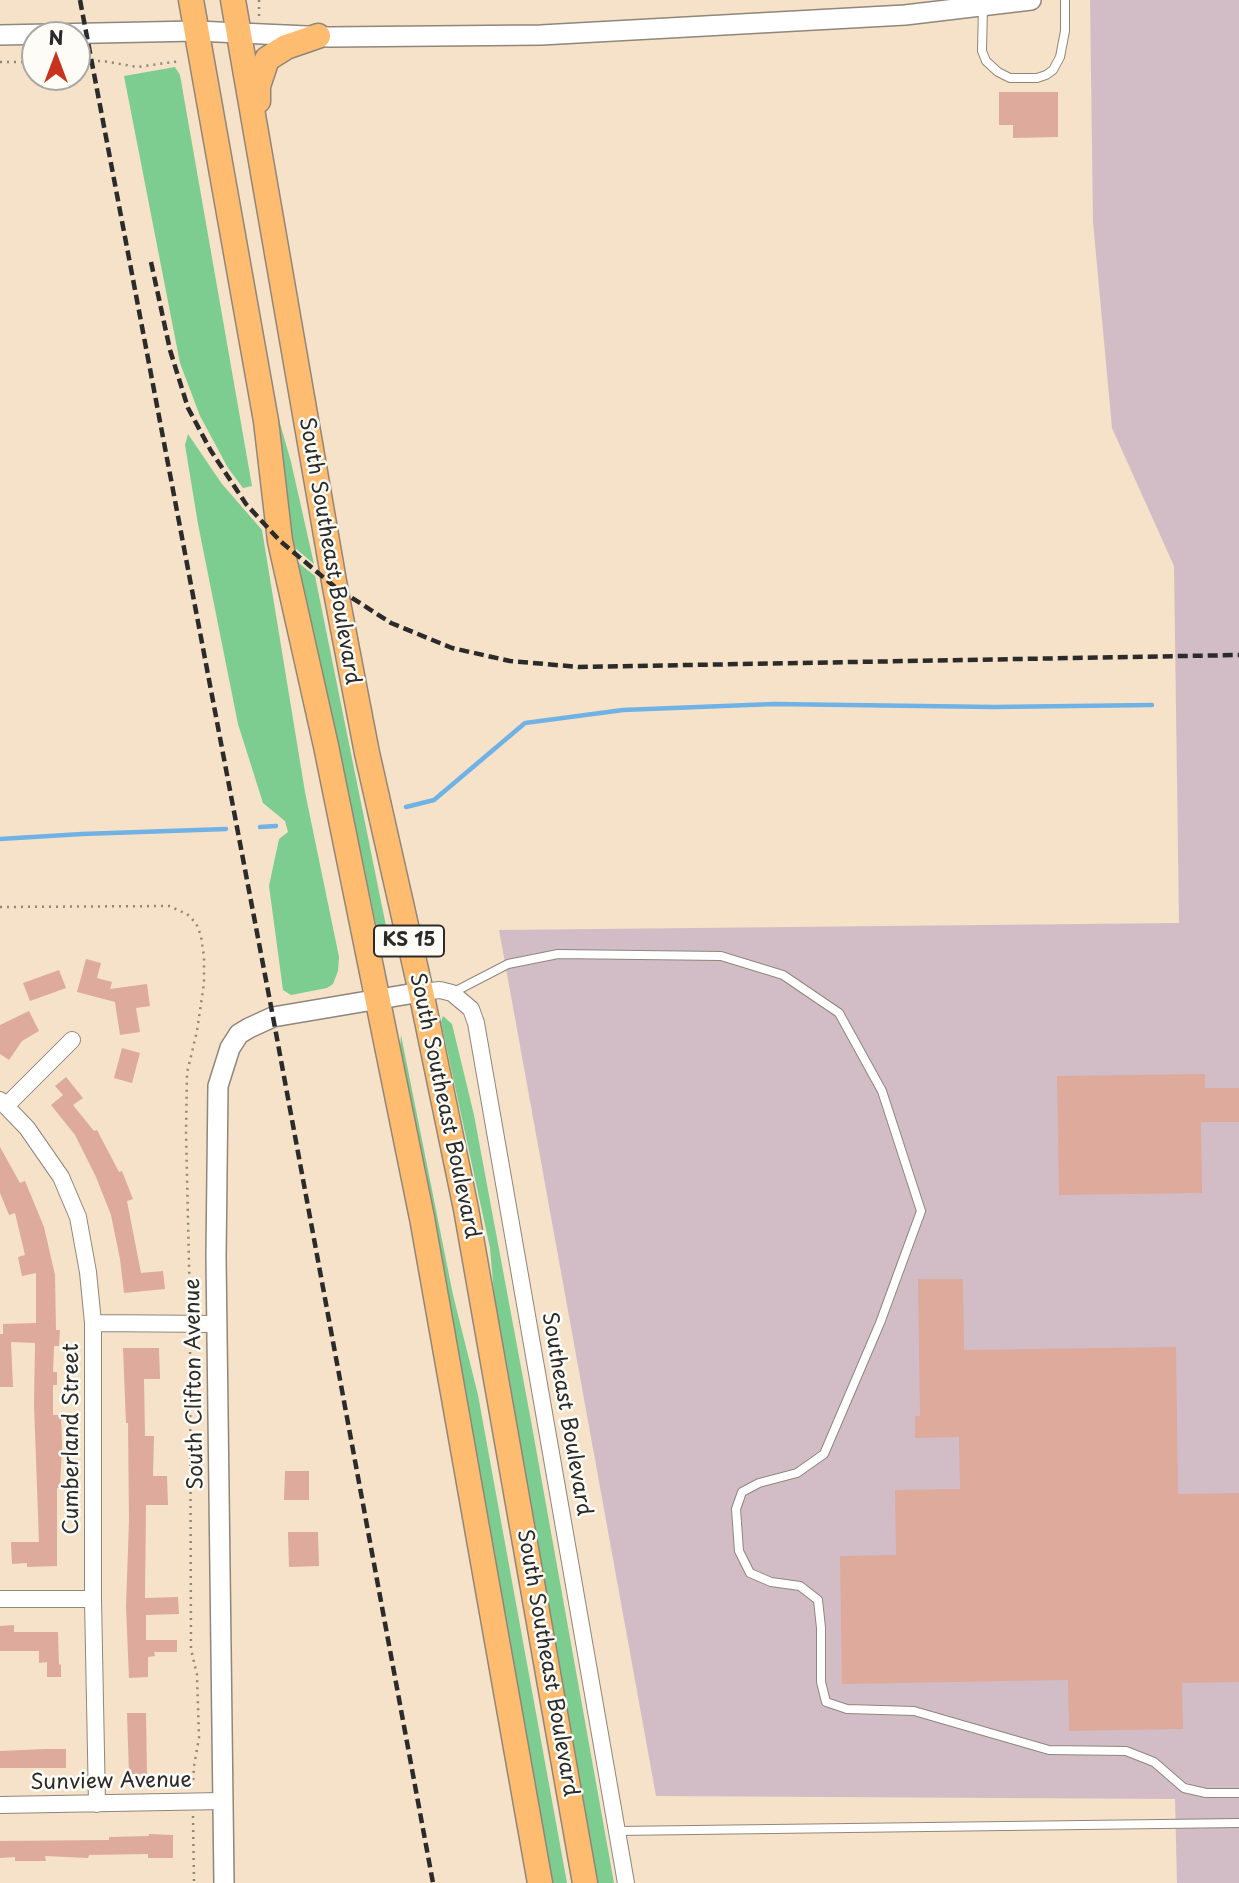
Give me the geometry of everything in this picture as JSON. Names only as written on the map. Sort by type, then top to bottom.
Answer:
[{"type":"main road","name":"South Southeast Boulevard","points":[[191,0],[266,421],[281,541],[326,746],[422,1218],[540,1883]]},
{"type":"main road","name":"South Southeast Boulevard","points":[[233,0],[335,587],[367,753],[466,1209],[585,1883]]},
{"type":"main road","points":[[258,144],[258,86],[267,59],[286,47],[318,36]]},
{"type":"street","points":[[0,35],[196,31],[318,36],[541,35],[905,15],[1042,0]]},
{"type":"street","points":[[421,992],[440,990],[452,993]]},
{"type":"street","name":"South Clifton Avenue","points":[[224,1883],[217,1324],[218,1086],[230,1048],[239,1034],[273,1017],[421,992]]},
{"type":"street","name":"Southeast Boulevard","points":[[452,993],[471,1009],[476,1023],[626,1883]]},
{"type":"street","points":[[3,1103],[72,1040]]},
{"type":"street","name":"Cumberland Street","points":[[3,1103],[45,1151],[74,1205],[89,1272],[93,1323],[93,1599],[97,1804]]},
{"type":"street","points":[[93,1323],[217,1324]]},
{"type":"street","points":[[0,1599],[93,1599]]},
{"type":"street","name":"Sunview Avenue","points":[[0,1805],[223,1801]]},
{"type":"lane","points":[[983,6],[982,51],[986,61],[1010,78],[1037,78],[1053,70],[1060,57],[1065,31],[1065,0]]},
{"type":"lane","points":[[452,993],[508,964],[558,954],[721,956],[783,975],[839,1013],[882,1091],[920,1211],[880,1323],[824,1454],[797,1473],[759,1483],[742,1492],[736,1510],[739,1551],[750,1573],[771,1582],[800,1586],[818,1601],[821,1682],[826,1702],[846,1709],[914,1711],[1049,1750],[1126,1751],[1154,1762],[1184,1788],[1206,1793],[1239,1793]]},
{"type":"lane","points":[[617,1831],[1239,1823]]},
{"type":"path","points":[[0,62],[21,62]]},
{"type":"shaded area","points":[[1090,0],[1239,0],[1239,1883],[1177,1883],[1175,1799],[656,1796],[499,930],[1179,923],[1174,566],[1112,428],[1093,222]]},
{"type":"green space","points":[[175,67],[180,75],[252,486],[243,488],[228,468],[200,416],[180,363],[124,76]]},
{"type":"green space","points":[[272,395],[291,462],[314,564],[294,547],[271,421]]},
{"type":"green space","points":[[188,434],[222,484],[262,530],[305,792],[339,957],[333,984],[327,988],[291,995],[283,990],[269,886],[279,839],[288,832],[285,821],[263,803],[238,724],[198,524],[185,445]]},
{"type":"green space","points":[[295,560],[315,576],[388,936],[390,958],[382,952]]},
{"type":"green space","points":[[443,1016],[452,1024],[474,1115],[614,1883],[596,1883],[495,1305],[490,1248],[441,1022]]},
{"type":"green space","points":[[401,1035],[453,1295],[478,1395],[567,1883],[550,1883],[399,1060]]},
{"type":"building","points":[[999,92],[1058,92],[1058,137],[1013,138],[1013,125],[999,125]]},
{"type":"building","points":[[86,959],[101,963],[97,978],[112,982],[110,989],[147,984],[150,1006],[136,1008],[140,1032],[120,1035],[115,1002],[77,992]]},
{"type":"building","points":[[59,970],[66,988],[30,1001],[23,983]]},
{"type":"building","points":[[29,1011],[39,1031],[22,1041],[9,1060],[0,1054],[0,1025]]},
{"type":"building","points":[[122,1048],[140,1053],[132,1083],[114,1078]]},
{"type":"building","points":[[1205,1074],[1205,1088],[1239,1088],[1239,1122],[1201,1122],[1202,1193],[1059,1195],[1057,1076]]},
{"type":"building","points":[[66,1077],[83,1098],[73,1105],[94,1131],[97,1130],[119,1172],[122,1171],[133,1199],[127,1201],[141,1273],[163,1271],[165,1289],[124,1293],[111,1215],[75,1135],[51,1105],[63,1095],[55,1086]]},
{"type":"building","points":[[0,1147],[20,1183],[25,1181],[44,1227],[55,1275],[56,1330],[60,1330],[59,1346],[54,1346],[53,1372],[57,1372],[57,1385],[53,1385],[53,1415],[61,1415],[62,1445],[60,1488],[57,1488],[57,1566],[27,1567],[27,1563],[12,1564],[11,1542],[39,1542],[34,1404],[35,1343],[11,1342],[13,1387],[0,1387],[0,1334],[3,1334],[3,1324],[36,1323],[36,1273],[22,1276],[18,1257],[25,1255],[15,1213],[9,1215],[0,1193]]},
{"type":"building","points":[[918,1279],[963,1279],[964,1350],[1176,1347],[1178,1494],[1239,1493],[1239,1682],[1182,1683],[1183,1729],[1069,1731],[1068,1680],[842,1684],[840,1556],[896,1555],[895,1490],[960,1489],[959,1437],[915,1438],[915,1416],[920,1416]]},
{"type":"building","points":[[123,1348],[159,1348],[160,1379],[144,1379],[145,1436],[154,1436],[153,1476],[167,1476],[168,1505],[146,1505],[145,1598],[178,1597],[179,1614],[146,1615],[146,1640],[177,1640],[177,1652],[154,1652],[155,1656],[148,1657],[148,1677],[129,1678],[126,1606],[128,1423]]},
{"type":"building","points":[[285,1471],[309,1471],[309,1500],[284,1500]]},
{"type":"building","points":[[288,1532],[318,1532],[319,1566],[289,1567]]},
{"type":"building","points":[[14,1625],[14,1632],[58,1632],[61,1677],[47,1677],[47,1662],[39,1663],[39,1651],[0,1651],[0,1626]]},
{"type":"building","points":[[127,1713],[146,1713],[147,1774],[129,1774]]},
{"type":"building","points":[[66,1749],[66,1768],[0,1768],[0,1751]]},
{"type":"building","points":[[173,1835],[173,1858],[148,1858],[148,1854],[89,1855],[88,1858],[45,1856],[46,1861],[0,1858],[0,1841],[109,1840],[109,1837]]},
{"type":"waterway","points":[[406,807],[434,800],[525,723],[623,710],[774,704],[994,707],[1152,705]]},
{"type":"waterway","points":[[260,827],[276,826]]},
{"type":"waterway","points":[[0,839],[226,829]]},
{"type":"railway","points":[[80,0],[273,1017],[433,1883]]},
{"type":"railway","points":[[151,262],[170,350],[188,408],[211,451],[246,504],[280,541],[335,587],[391,623],[452,648],[510,661],[579,667],[1239,655]]}]
